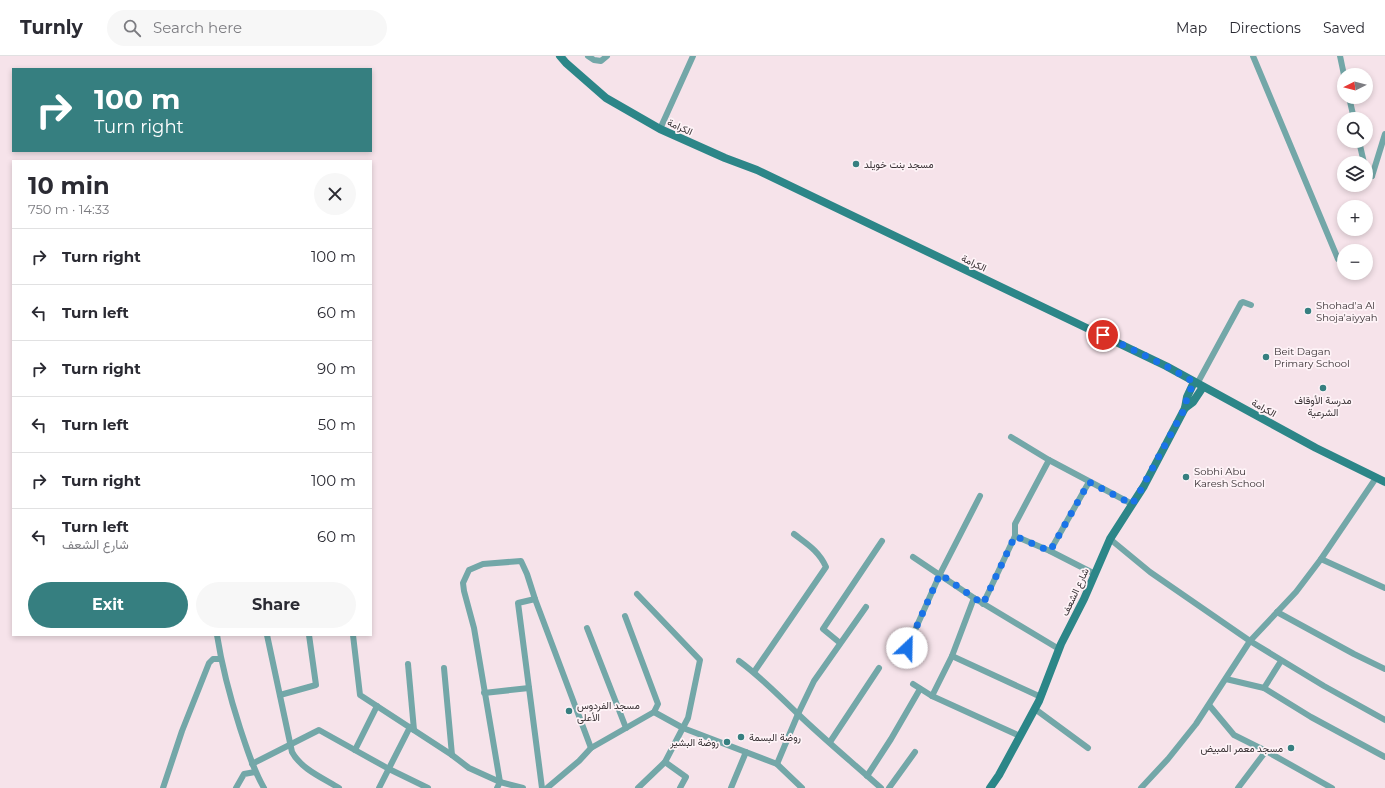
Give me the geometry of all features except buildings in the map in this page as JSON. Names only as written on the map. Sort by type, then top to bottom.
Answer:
[{"type":"main road","name":"الكرامة","points":[[560,56],[606,98],[660,129],[725,158],[757,170],[906,243],[1080,324],[1166,366],[1253,412],[1316,448],[1385,482]]},
{"type":"main road","name":"شارع الشعف","points":[[990,788],[999,775],[1041,697],[1059,649],[1110,539],[1144,486],[1185,408],[1187,397],[1198,384]]},
{"type":"street","points":[[588,56],[594,60],[601,61],[606,56]]},
{"type":"street","points":[[660,129],[693,56]]},
{"type":"street","points":[[1253,56],[1337,257]]},
{"type":"street","points":[[1340,56],[1343,68]]},
{"type":"street","points":[[1373,173],[1385,134]]},
{"type":"street","points":[[1198,384],[1241,303],[1245,302],[1251,305]]},
{"type":"street","points":[[1010,437],[1089,482],[1132,504]]},
{"type":"street","points":[[983,604],[1015,536],[1015,524],[1049,460]]},
{"type":"street","points":[[1141,788],[1168,759],[1196,724],[1250,641],[1296,592],[1321,559],[1376,478]]},
{"type":"street","points":[[1050,551],[1089,482]]},
{"type":"street","points":[[907,648],[940,574],[980,496]]},
{"type":"street","points":[[754,672],[826,567],[822,558],[794,534]]},
{"type":"street","points":[[1015,536],[1050,551],[1095,574]]},
{"type":"street","points":[[1110,539],[1150,572],[1280,661],[1385,720]]},
{"type":"street","points":[[840,643],[823,629],[882,541]]},
{"type":"street","points":[[913,556],[983,604],[1059,649]]},
{"type":"street","points":[[1321,559],[1385,588]]},
{"type":"street","points":[[498,785],[474,628],[463,583],[469,570],[483,564],[521,561],[592,748]]},
{"type":"street","points":[[637,594],[700,660],[688,718],[665,762],[638,788]]},
{"type":"street","points":[[535,598],[518,603],[542,788]]},
{"type":"street","points":[[932,696],[952,656],[974,598]]},
{"type":"street","points":[[777,764],[814,681],[866,607]]},
{"type":"street","points":[[1277,612],[1354,654],[1385,669]]},
{"type":"street","points":[[548,788],[592,748],[654,712],[658,704],[625,616]]},
{"type":"street","points":[[587,628],[626,728]]},
{"type":"street","points":[[216,636],[228,691],[252,764],[264,788]]},
{"type":"street","points":[[267,636],[290,744],[296,760],[339,788]]},
{"type":"street","points":[[280,695],[316,685],[309,636]]},
{"type":"street","points":[[353,636],[360,695],[412,728],[469,768],[498,785],[523,788]]},
{"type":"street","points":[[952,656],[1041,697]]},
{"type":"street","points":[[163,788],[182,731],[209,663],[214,659],[220,659]]},
{"type":"street","points":[[739,661],[754,672],[880,788]]},
{"type":"street","points":[[1264,688],[1280,661]]},
{"type":"street","points":[[379,788],[412,728],[408,664]]},
{"type":"street","points":[[444,668],[452,755]]},
{"type":"street","points":[[830,742],[879,668]]},
{"type":"street","points":[[1226,679],[1264,688],[1312,717],[1385,757]]},
{"type":"street","points":[[913,684],[920,690],[932,696],[1020,736]]},
{"type":"street","points":[[484,693],[529,688]]},
{"type":"street","points":[[867,776],[920,690]]},
{"type":"street","points":[[1209,705],[1234,735],[1332,788]]},
{"type":"street","points":[[355,750],[377,706]]},
{"type":"street","points":[[1035,709],[1088,748]]},
{"type":"street","points":[[654,712],[683,728],[777,764],[802,788]]},
{"type":"street","points":[[252,764],[319,730],[389,769],[428,788]]},
{"type":"street","points":[[1238,788],[1266,751]]},
{"type":"street","points":[[739,788],[732,786],[746,752]]},
{"type":"street","points":[[889,788],[915,752]]},
{"type":"street","points":[[665,762],[686,777],[680,788]]},
{"type":"street","points":[[236,788],[244,774],[255,772]]},
{"type":"place","name":"مسجد بنت خويلد","points":[[856,164]]},
{"type":"place","name":"Shohad'a Al Shoja'aiyyah","points":[[1308,311]]},
{"type":"place","name":"Beit Dagan Primary School","points":[[1266,357]]},
{"type":"place","name":"مدرسة الأوقاف الشرعية","points":[[1323,388]]},
{"type":"place","name":"Sobhi Abu Karesh School","points":[[1186,477]]},
{"type":"place","name":"مسجد الفردوس الأعلى","points":[[569,711]]},
{"type":"place","name":"روضة البسمة","points":[[741,737]]},
{"type":"place","name":"روضة البشير","points":[[727,742]]},
{"type":"place","name":"مسجد معمر المبيض","points":[[1291,748]]},
{"type":"route","points":[[907,648],[940,574],[983,604],[1015,536],[1050,551],[1089,482],[1132,504],[1144,486],[1185,408],[1187,397],[1194,382],[1166,366],[1103,335]]}]
